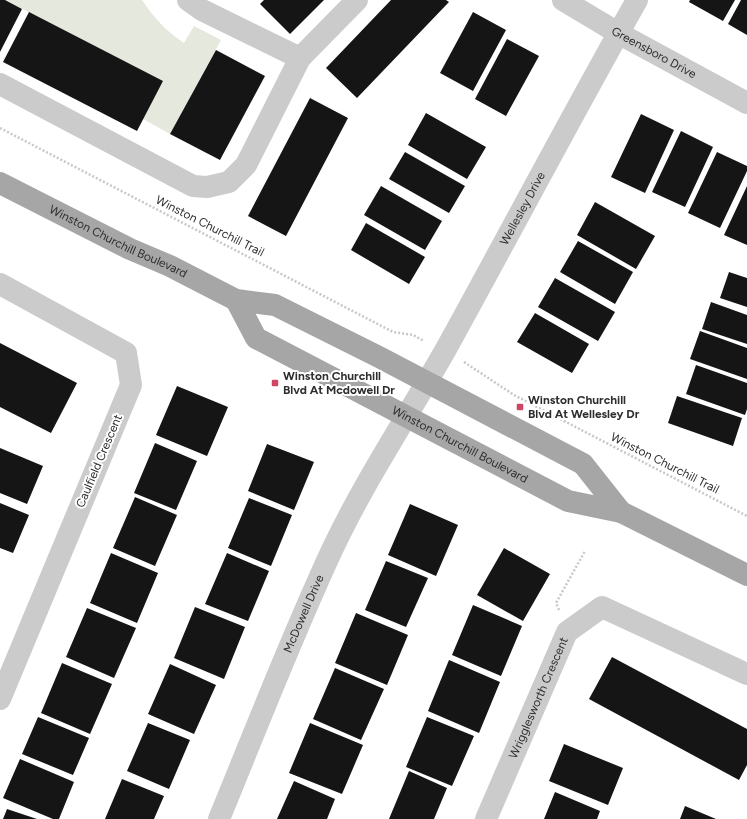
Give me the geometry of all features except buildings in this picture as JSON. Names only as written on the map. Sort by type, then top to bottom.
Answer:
[{"type":"main road","name":"Winston Churchill Boulevard","points":[[0,183],[130,249],[170,266],[236,300],[275,305],[379,357],[583,464],[621,512]]},
{"type":"main road","name":"Winston Churchill Boulevard","points":[[236,300],[256,338],[568,501],[621,512],[747,575]]},
{"type":"street","points":[[188,0],[202,10],[300,58]]},
{"type":"street","points":[[0,84],[193,186],[207,187],[229,182],[246,165],[300,58],[357,0]]},
{"type":"street","name":"Greensboro Drive","points":[[563,0],[618,33],[747,103]]},
{"type":"street","name":"Wellesley Drive","points":[[406,416],[444,351],[637,0]]},
{"type":"street","name":"Caulfield Crescent","points":[[0,284],[126,353],[131,385],[0,699]]},
{"type":"street","name":"McDowell Drive","points":[[219,819],[299,624],[332,550],[383,454],[406,416]]},
{"type":"street","name":"Wrigglesworth Crescent","points":[[486,819],[566,632],[602,607],[747,674]]},
{"type":"path","name":"Winston Churchill Trail","points":[[0,128],[393,332],[413,335]]},
{"type":"path","name":"Winston Churchill Trail","points":[[472,366],[514,395],[747,516]]},
{"type":"path","points":[[566,632],[556,603],[585,551]]},
{"type":"shaded area","points":[[5,0],[142,0],[161,24],[184,43],[194,26],[221,40],[170,134],[143,119],[162,81]]},
{"type":"place","name":"Winston Churchill Blvd At Mcdowell Dr","points":[[275,383]]},
{"type":"place","name":"Winston Churchill Blvd At Wellesley Dr","points":[[520,407]]}]
